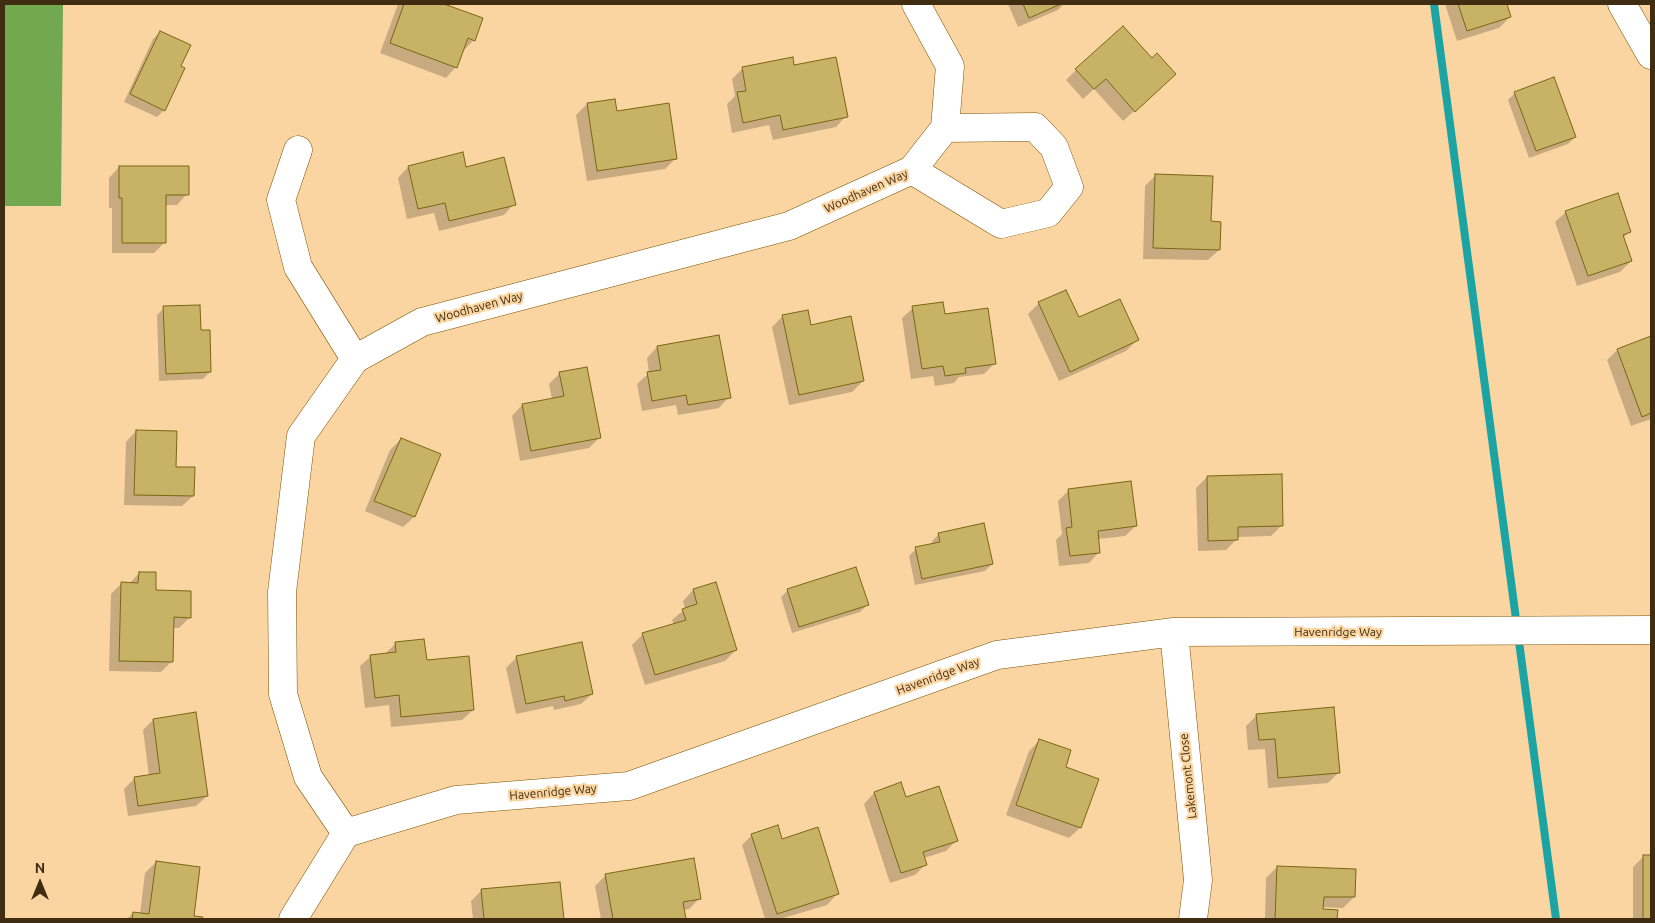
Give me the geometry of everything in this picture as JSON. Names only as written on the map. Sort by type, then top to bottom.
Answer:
[{"type":"street","points":[[912,170],[1001,224],[1048,213],[1068,187],[1054,147],[1035,127],[945,128],[950,66],[916,4]]},
{"type":"street","points":[[1622,4],[1651,55]]},
{"type":"street","name":"Woodhaven Way","points":[[346,833],[308,777],[283,694],[282,592],[302,436],[355,359],[422,322],[789,226],[912,170],[945,128]]},
{"type":"street","points":[[298,150],[281,200],[298,267],[355,359]]},
{"type":"street","name":"Havenridge Way","points":[[346,833],[456,800],[629,786],[997,655],[1174,632],[1651,630]]},
{"type":"street","name":"Lakemont Close","points":[[1174,632],[1198,880],[1193,919]]},
{"type":"street","points":[[294,919],[346,833]]},
{"type":"green space","points":[[4,4],[63,4],[61,206],[4,206]]},
{"type":"building","points":[[404,4],[444,4],[483,18],[475,41],[468,38],[457,68],[390,43]]},
{"type":"building","points":[[1023,4],[1061,4],[1029,18]]},
{"type":"building","points":[[1458,4],[1507,4],[1511,17],[1467,31]]},
{"type":"building","points":[[1123,26],[1152,58],[1157,53],[1176,74],[1135,112],[1106,79],[1094,89],[1075,69]]},
{"type":"building","points":[[160,31],[191,45],[181,66],[185,68],[165,111],[130,94]]},
{"type":"building","points":[[793,57],[794,65],[836,57],[848,117],[783,130],[780,115],[743,123],[737,92],[746,91],[742,67]]},
{"type":"building","points":[[1554,77],[1576,137],[1536,151],[1514,92]]},
{"type":"building","points":[[615,99],[617,111],[669,103],[677,159],[597,171],[587,103]]},
{"type":"building","points":[[463,152],[466,167],[504,157],[516,205],[449,221],[445,203],[418,209],[408,166]]},
{"type":"building","points":[[119,166],[189,166],[189,195],[166,195],[166,243],[122,243],[122,198],[119,198]]},
{"type":"building","points":[[1155,174],[1213,176],[1211,221],[1221,222],[1220,250],[1153,248]]},
{"type":"building","points":[[1618,193],[1631,232],[1623,235],[1632,261],[1588,276],[1565,211]]},
{"type":"building","points":[[1066,290],[1079,317],[1120,299],[1139,340],[1070,372],[1038,302]]},
{"type":"building","points":[[943,302],[945,314],[988,308],[996,364],[965,368],[966,373],[945,376],[943,366],[922,369],[912,306]]},
{"type":"building","points":[[200,305],[201,330],[210,330],[211,372],[166,374],[163,306]]},
{"type":"building","points":[[808,310],[811,325],[851,316],[864,381],[799,395],[782,315]]},
{"type":"building","points":[[719,335],[731,398],[688,405],[686,395],[652,401],[647,372],[661,370],[657,346]]},
{"type":"building","points":[[1651,336],[1651,413],[1642,417],[1617,349]]},
{"type":"building","points":[[587,367],[601,438],[531,451],[522,404],[564,396],[559,372]]},
{"type":"building","points":[[136,430],[177,431],[176,467],[195,467],[194,496],[134,495]]},
{"type":"building","points":[[401,438],[441,454],[415,517],[374,501]]},
{"type":"building","points":[[1282,474],[1283,526],[1238,527],[1238,540],[1208,541],[1207,476]]},
{"type":"building","points":[[1131,481],[1137,526],[1098,531],[1100,553],[1070,556],[1066,528],[1072,527],[1068,489]]},
{"type":"building","points":[[984,523],[993,564],[922,579],[915,547],[940,542],[938,533]]},
{"type":"building","points":[[856,567],[869,605],[799,627],[787,589]]},
{"type":"building","points":[[139,572],[156,572],[156,590],[191,591],[191,618],[174,617],[173,662],[119,661],[121,582],[138,583]]},
{"type":"building","points":[[716,582],[737,650],[655,675],[642,633],[686,620],[682,609],[697,604],[693,589]]},
{"type":"building","points":[[424,639],[427,660],[469,656],[474,710],[401,717],[399,695],[375,698],[370,655],[396,652],[395,642]]},
{"type":"building","points":[[582,642],[593,694],[565,701],[564,696],[526,704],[516,656]]},
{"type":"building","points":[[1334,707],[1340,773],[1278,778],[1275,739],[1259,740],[1256,714]]},
{"type":"building","points":[[196,712],[208,796],[138,806],[134,777],[160,773],[153,719]]},
{"type":"building","points":[[1039,739],[1071,750],[1066,767],[1099,779],[1081,828],[1016,805]]},
{"type":"building","points":[[901,782],[906,797],[939,786],[958,841],[923,852],[927,865],[901,873],[874,792]]},
{"type":"building","points":[[778,825],[782,839],[818,827],[839,894],[777,914],[751,834]]},
{"type":"building","points":[[1643,855],[1651,855],[1651,919],[1643,919]]},
{"type":"building","points":[[694,858],[701,899],[683,902],[686,919],[613,919],[605,874]]},
{"type":"building","points":[[156,861],[200,867],[194,916],[203,917],[202,919],[132,919],[133,912],[149,914]]},
{"type":"building","points":[[1277,866],[1356,869],[1355,897],[1324,897],[1323,909],[1338,910],[1337,919],[1275,919]]},
{"type":"building","points":[[560,882],[564,919],[484,919],[481,889]]},
{"type":"waterway","points":[[1434,4],[1556,919]]}]
